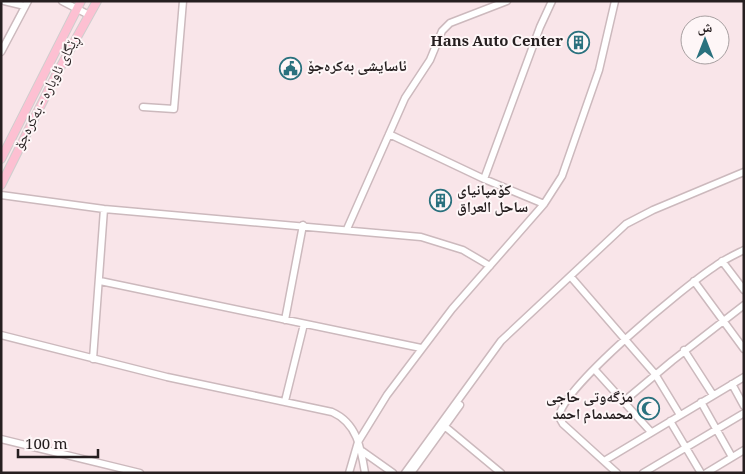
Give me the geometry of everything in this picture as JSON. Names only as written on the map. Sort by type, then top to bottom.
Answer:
[{"type":"main road","points":[[1,159],[81,1]]},
{"type":"main road","name":"ڕێگای ئاوبارە - بەکرەجۆ","points":[[1,185],[3,177],[56,75],[97,1]]},
{"type":"street","points":[[1,52],[26,4],[4,1]]},
{"type":"street","points":[[62,1],[89,15]]},
{"type":"street","points":[[143,106],[174,108],[182,1]]},
{"type":"street","points":[[347,229],[404,98],[430,60],[442,31],[450,23],[507,1]]},
{"type":"street","points":[[484,179],[540,27],[552,1]]},
{"type":"street","points":[[349,473],[358,442],[377,409],[421,348],[544,204],[562,176],[574,148],[599,70],[615,1]]},
{"type":"street","points":[[389,134],[484,179],[544,204]]},
{"type":"street","points":[[405,473],[503,343],[611,240],[634,222],[656,210],[744,174]]},
{"type":"street","points":[[1,195],[104,209],[347,229],[430,239],[463,250],[490,266]]},
{"type":"street","points":[[93,359],[104,209]]},
{"type":"street","points":[[284,320],[303,225]]},
{"type":"street","points":[[617,473],[563,424],[559,417],[560,411],[569,398],[626,339],[694,281],[722,261],[744,250]]},
{"type":"street","points":[[722,261],[744,290]]},
{"type":"street","points":[[572,278],[655,374],[680,415]]},
{"type":"street","points":[[100,281],[421,348]]},
{"type":"street","points":[[694,281],[744,350]]},
{"type":"street","points":[[623,402],[684,350],[744,305]]},
{"type":"street","points":[[285,401],[304,324]]},
{"type":"street","points":[[1,335],[93,359],[318,408],[342,417],[354,430],[362,451],[365,473]]},
{"type":"street","points":[[684,350],[713,395]]},
{"type":"street","points":[[595,370],[651,432]]},
{"type":"street","points":[[604,461],[744,377]]},
{"type":"street","points":[[732,384],[744,406]]},
{"type":"street","points":[[701,402],[732,457]]},
{"type":"street","points":[[643,473],[744,413]]},
{"type":"street","points":[[670,420],[701,473]]},
{"type":"street","points":[[411,473],[443,424]]},
{"type":"street","points":[[443,424],[501,473]]},
{"type":"street","points":[[1,439],[140,473]]},
{"type":"street","points":[[706,473],[744,450]]},
{"type":"street","points":[[362,451],[393,473]]},
{"type":"place","name":"Hans Auto Center","points":[[579,43]]},
{"type":"place","name":"ئاسایشی بەکرەجۆ","points":[[291,68]]},
{"type":"place","name":"کۆمپانیای ساحل العراق","points":[[441,201]]},
{"type":"place","name":"مزگەوتی حاجی محمدمام احمد","points":[[649,408]]}]
